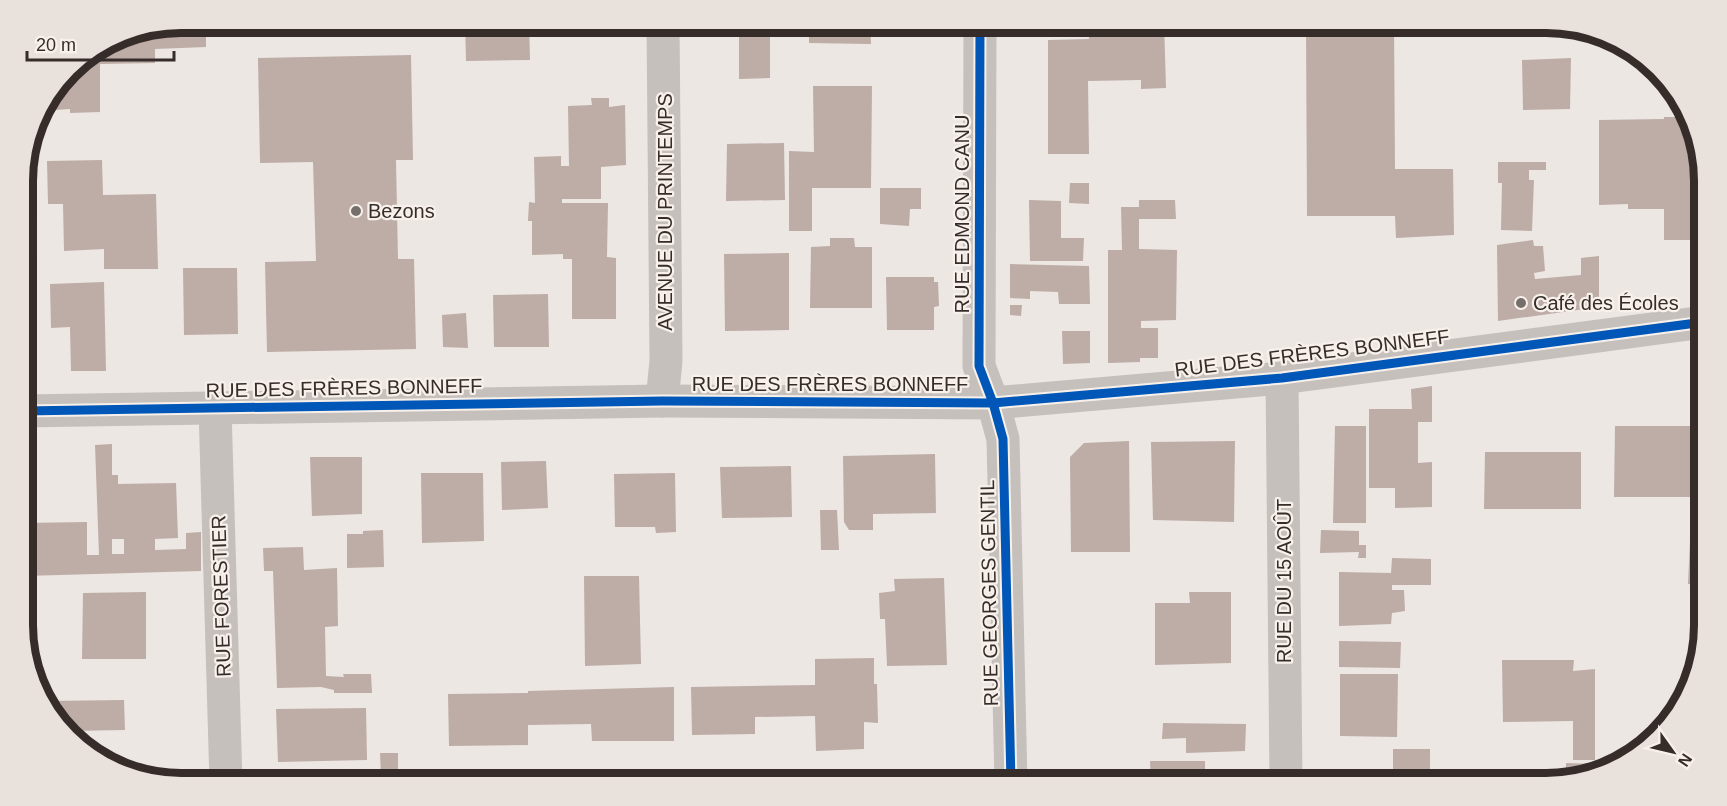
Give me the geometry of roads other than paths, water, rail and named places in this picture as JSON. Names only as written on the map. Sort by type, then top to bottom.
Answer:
[{"type":"street","name":"AVENUE DU PRINTEMPS","points":[[662,401],[666,361],[663,33]]},
{"type":"street","name":"RUE EDMOND CANU","points":[[980,33],[980,366],[993,403]]},
{"type":"street","name":"RUE DES FRÈRES BONNEFF","points":[[33,411],[662,401],[993,403],[1282,378],[1694,323]]},
{"type":"street","name":"RUE DU 15 AOÛT","points":[[1282,378],[1286,773]]},
{"type":"street","name":"RUE GEORGES GENTIL","points":[[993,403],[1003,439],[1011,773]]},
{"type":"street","name":"RUE FORESTIER","points":[[215,408],[226,773]]},
{"type":"place","name":"Bezons","points":[[356,211]]},
{"type":"place","name":"Café des Écoles","points":[[1521,303]]}]
